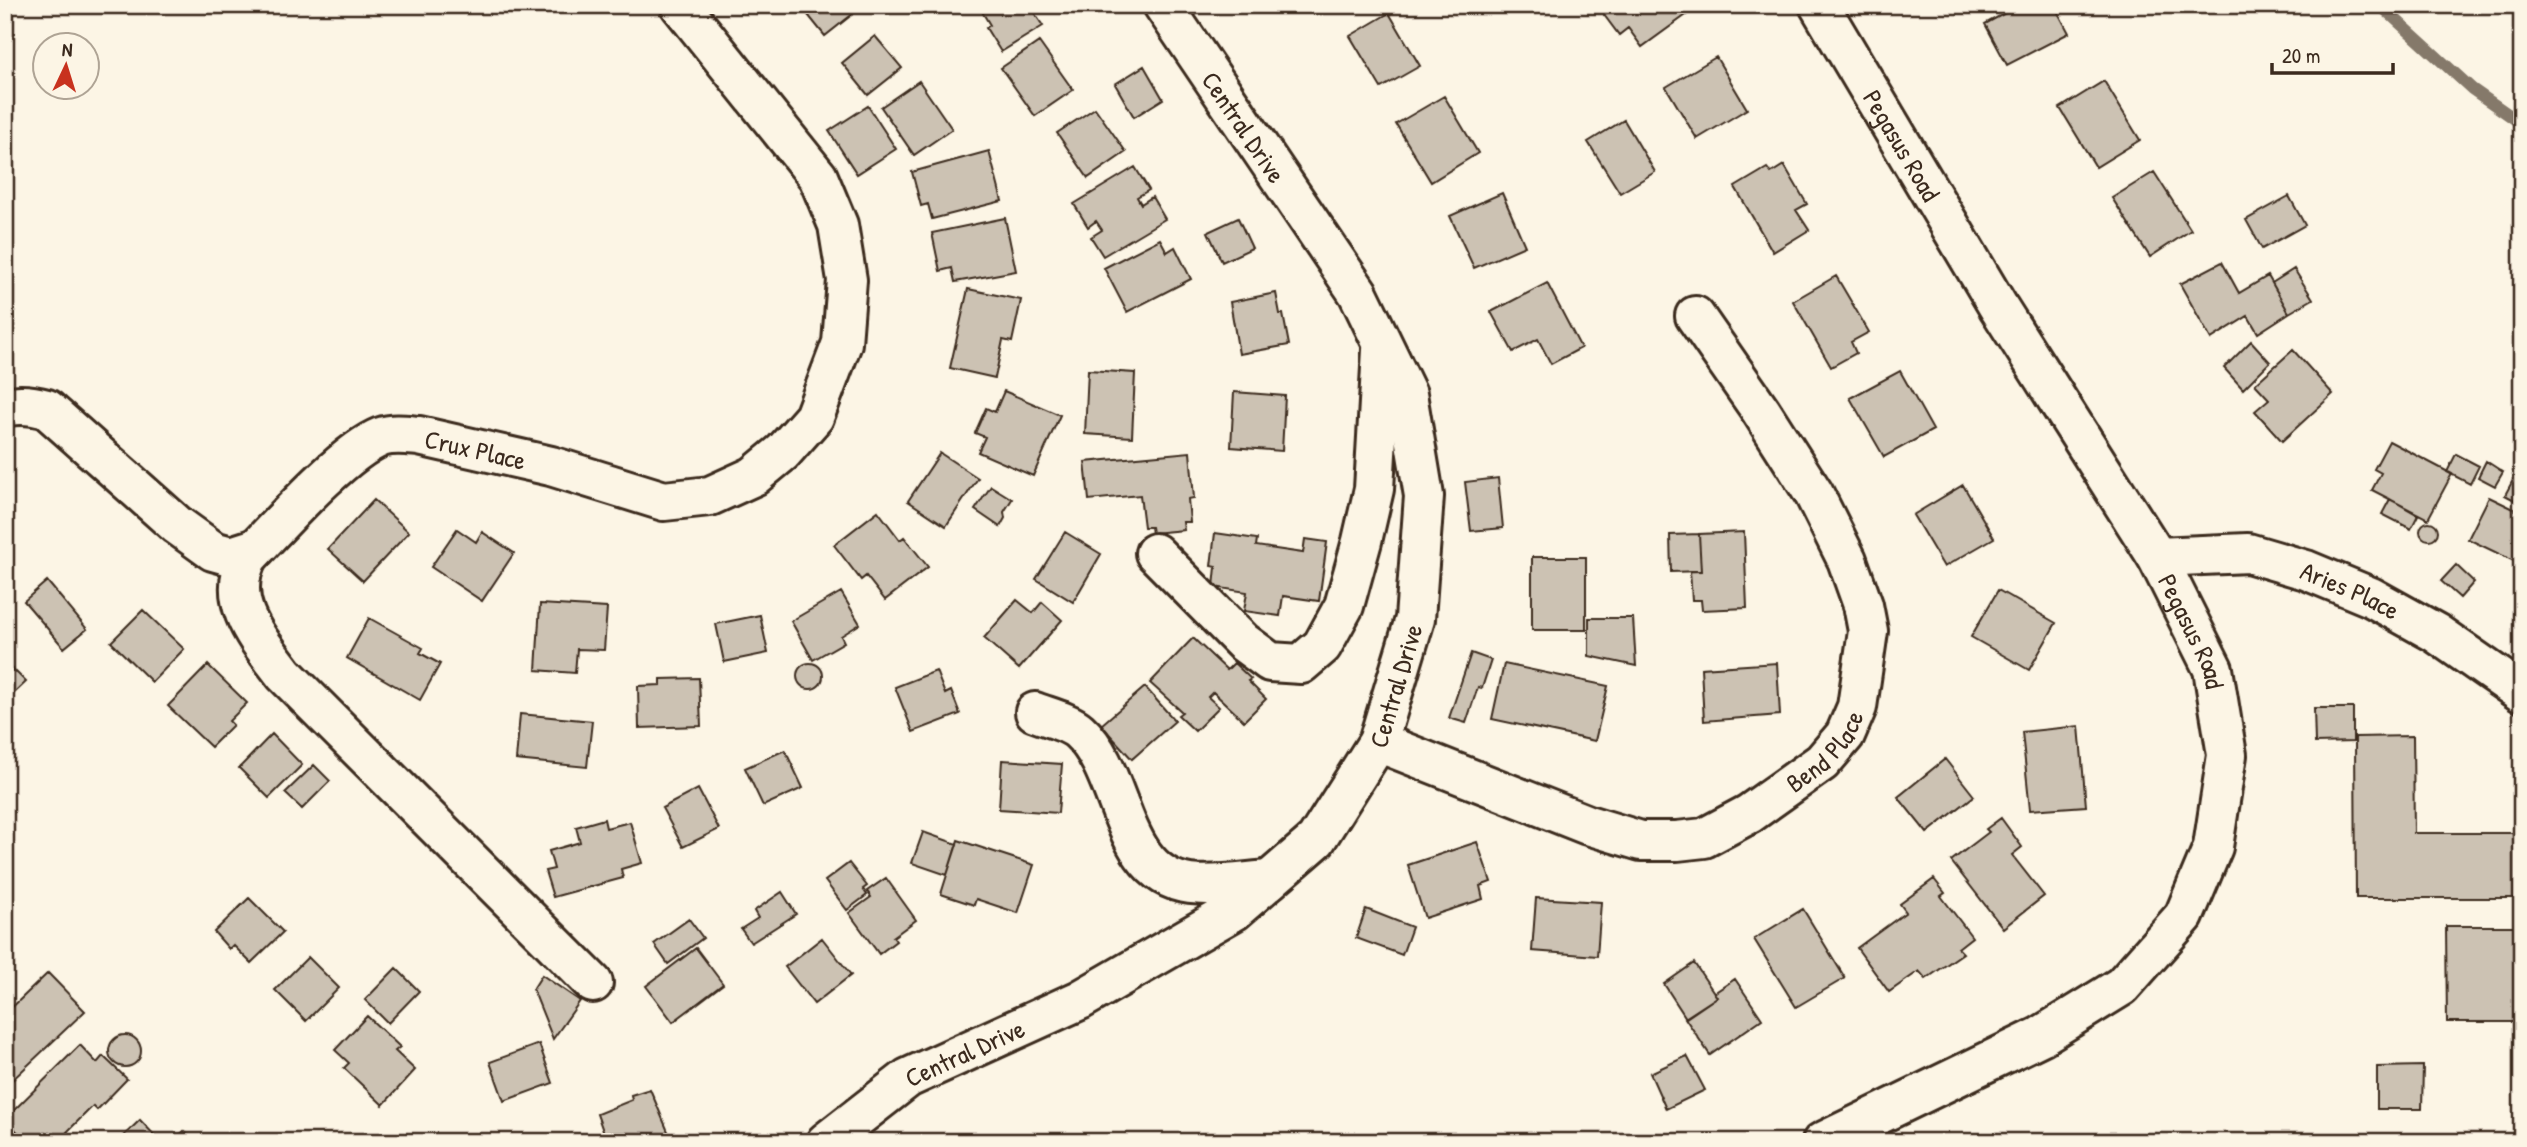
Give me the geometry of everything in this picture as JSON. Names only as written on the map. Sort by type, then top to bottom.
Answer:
[{"type":"street","name":"Crux Place","points":[[593,983],[284,674],[250,628],[239,585],[248,556],[335,470],[365,446],[383,437],[399,434],[419,436],[551,466],[664,501],[710,496],[754,476],[783,452],[814,416],[842,343],[847,280],[838,225],[818,177],[680,5]]},
{"type":"street","name":"Central Drive","points":[[826,1142],[908,1079],[1080,1000],[1234,911],[1316,840],[1378,742],[1415,619],[1424,496],[1407,394],[1357,293],[1163,5]]},
{"type":"street","name":"Pegasus Road","points":[[1819,5],[1999,309],[2157,557],[2213,669],[2227,755],[2213,847],[2183,916],[2122,986],[2041,1036],[1822,1142]]},
{"type":"street","name":"Bend Place","points":[[1378,742],[1588,825],[1641,841],[1677,841],[1704,838],[1749,814],[1822,762],[1845,735],[1857,707],[1868,631],[1863,605],[1847,560],[1807,484],[1761,411],[1695,316]]},
{"type":"street","points":[[1155,553],[1243,642],[1270,662],[1301,664],[1322,646],[1344,606],[1374,488],[1382,344]]},
{"type":"street","points":[[5,407],[37,406],[47,409],[177,525],[213,551],[231,556],[256,548]]},
{"type":"street","name":"Aries Place","points":[[2157,557],[2248,553],[2306,570],[2371,597],[2436,632],[2522,693]]},
{"type":"street","points":[[1035,712],[1078,729],[1101,757],[1141,856],[1162,875],[1189,884],[1270,880]]},
{"type":"building","points":[[800,5],[856,5],[859,9],[825,36]]},
{"type":"building","points":[[978,5],[1029,5],[1043,26],[1001,52],[986,28],[990,25]]},
{"type":"building","points":[[1617,5],[1690,5],[1693,10],[1642,47],[1628,28],[1619,35],[1604,15]]},
{"type":"building","points":[[2020,5],[2054,5],[2069,33],[2007,65],[1985,24]]},
{"type":"building","points":[[1389,13],[1420,66],[1381,88],[1350,36]]},
{"type":"building","points":[[875,36],[902,68],[868,95],[842,63]]},
{"type":"building","points":[[1039,42],[1073,90],[1035,116],[1001,68]]},
{"type":"building","points":[[1716,57],[1747,109],[1697,139],[1666,87]]},
{"type":"building","points":[[1144,66],[1163,99],[1134,117],[1115,84]]},
{"type":"building","points":[[919,81],[952,129],[914,155],[881,107]]},
{"type":"building","points":[[2104,81],[2140,140],[2096,167],[2060,108]]},
{"type":"building","points":[[1444,96],[1478,153],[1431,182],[1396,124]]},
{"type":"building","points":[[868,106],[896,149],[857,174],[829,131]]},
{"type":"building","points":[[1095,108],[1126,152],[1088,178],[1057,133]]},
{"type":"building","points":[[1624,120],[1655,172],[1620,193],[1588,142]]},
{"type":"building","points":[[989,151],[1002,201],[932,219],[928,204],[921,206],[912,172]]},
{"type":"building","points":[[1784,165],[1807,204],[1796,210],[1809,230],[1773,252],[1735,187],[1767,168],[1771,173]]},
{"type":"building","points":[[1135,167],[1149,190],[1137,197],[1141,204],[1152,197],[1165,219],[1103,256],[1091,237],[1102,230],[1096,221],[1088,227],[1074,204]]},
{"type":"building","points":[[2154,172],[2191,230],[2150,257],[2112,198]]},
{"type":"building","points":[[1502,193],[1525,246],[1474,268],[1450,216]]},
{"type":"building","points":[[2289,196],[2305,225],[2262,249],[2246,220]]},
{"type":"building","points":[[1005,218],[1016,271],[955,282],[952,268],[940,271],[932,233]]},
{"type":"building","points":[[1238,218],[1252,248],[1222,262],[1208,232]]},
{"type":"building","points":[[1160,239],[1167,252],[1175,247],[1191,279],[1127,312],[1104,268]]},
{"type":"building","points":[[2222,262],[2239,293],[2268,276],[2289,313],[2258,333],[2248,316],[2211,339],[2180,284]]},
{"type":"building","points":[[2294,269],[2313,299],[2289,313],[2272,283]]},
{"type":"building","points":[[1836,276],[1869,332],[1851,342],[1856,353],[1831,367],[1793,301]]},
{"type":"building","points":[[1547,283],[1581,348],[1551,364],[1538,339],[1513,352],[1491,312]]},
{"type":"building","points":[[968,289],[1021,300],[1012,342],[1003,340],[995,378],[950,368]]},
{"type":"building","points":[[1276,293],[1289,345],[1239,354],[1230,302]]},
{"type":"building","points":[[2251,341],[2270,362],[2243,389],[2224,368]]},
{"type":"building","points":[[2293,350],[2333,394],[2282,441],[2255,411],[2269,399],[2255,384]]},
{"type":"building","points":[[1088,370],[1135,373],[1132,437],[1085,434]]},
{"type":"building","points":[[1900,371],[1933,430],[1884,457],[1850,398]]},
{"type":"building","points":[[1004,391],[1060,415],[1033,476],[978,452],[985,437],[975,433],[986,408],[995,412]]},
{"type":"building","points":[[1234,392],[1285,396],[1282,451],[1231,447]]},
{"type":"building","points":[[2389,441],[2452,474],[2428,519],[2372,490],[2381,473],[2374,469]]},
{"type":"building","points":[[1190,452],[1194,498],[1188,499],[1190,522],[1183,522],[1184,530],[1152,533],[1151,527],[1144,527],[1140,495],[1089,500],[1085,462]]},
{"type":"building","points":[[940,453],[978,478],[946,526],[908,501]]},
{"type":"building","points":[[2456,454],[2479,466],[2470,484],[2447,472]]},
{"type":"building","points":[[2486,461],[2503,472],[2495,486],[2478,477]]},
{"type":"building","points":[[1498,478],[1503,528],[1471,531],[1465,482]]},
{"type":"building","points":[[2513,480],[2522,484],[2522,504],[2505,495]]},
{"type":"building","points":[[1963,485],[1994,538],[1944,567],[1913,515]]},
{"type":"building","points":[[991,486],[1012,499],[1004,512],[1005,518],[1000,527],[975,510]]},
{"type":"building","points":[[2489,497],[2522,513],[2522,565],[2468,539]]},
{"type":"building","points":[[2390,499],[2418,515],[2411,529],[2382,514]]},
{"type":"building","points":[[374,500],[409,532],[363,581],[328,549]]},
{"type":"building","points":[[878,511],[900,540],[904,537],[928,567],[885,600],[866,576],[861,580],[834,545]]},
{"type":"building","points":[[2429,522],[2435,525],[2438,531],[2435,537],[2429,540],[2423,537],[2420,531],[2423,525]]},
{"type":"building","points":[[457,529],[476,542],[482,532],[514,553],[482,601],[431,567]]},
{"type":"building","points":[[1065,532],[1101,554],[1073,602],[1036,579]]},
{"type":"building","points":[[1744,532],[1747,608],[1702,610],[1701,600],[1692,600],[1690,571],[1701,571],[1699,534]]},
{"type":"building","points":[[1215,533],[1257,539],[1256,546],[1303,553],[1305,539],[1327,542],[1319,601],[1283,596],[1280,616],[1244,611],[1247,592],[1214,587],[1216,567],[1211,566]]},
{"type":"building","points":[[1699,534],[1701,571],[1671,572],[1670,535]]},
{"type":"building","points":[[1532,557],[1586,557],[1586,630],[1532,630]]},
{"type":"building","points":[[2456,565],[2474,582],[2460,598],[2441,581]]},
{"type":"building","points":[[47,581],[87,629],[64,648],[24,601]]},
{"type":"building","points":[[1998,590],[2056,623],[2029,670],[1971,637]]},
{"type":"building","points":[[841,592],[860,624],[841,636],[844,642],[813,660],[791,621]]},
{"type":"building","points":[[1017,600],[1033,613],[1042,602],[1062,620],[1019,669],[984,638]]},
{"type":"building","points":[[540,604],[607,608],[604,650],[577,649],[575,673],[536,670]]},
{"type":"building","points":[[143,610],[184,649],[152,682],[111,642]]},
{"type":"building","points":[[760,615],[768,653],[724,662],[716,624]]},
{"type":"building","points":[[369,618],[423,648],[420,653],[440,664],[420,700],[347,658]]},
{"type":"building","points":[[1589,618],[1633,618],[1636,666],[1589,656]]},
{"type":"building","points":[[1193,638],[1227,670],[1234,663],[1266,699],[1244,721],[1213,692],[1208,697],[1219,707],[1195,731],[1178,715],[1182,712],[1150,683]]},
{"type":"building","points":[[1471,653],[1491,660],[1482,688],[1478,687],[1466,723],[1449,718]]},
{"type":"building","points":[[5,661],[26,682],[5,702]]},
{"type":"building","points":[[810,663],[819,667],[823,676],[819,685],[810,689],[801,685],[797,676],[801,667]]},
{"type":"building","points":[[1777,663],[1780,715],[1704,721],[1701,668]]},
{"type":"building","points":[[1504,664],[1608,686],[1595,741],[1492,719]]},
{"type":"building","points":[[208,665],[247,703],[229,721],[233,725],[211,747],[168,706]]},
{"type":"building","points":[[936,671],[945,694],[951,691],[960,714],[913,732],[895,687]]},
{"type":"building","points":[[699,678],[701,726],[639,728],[638,686],[661,685],[661,679]]},
{"type":"building","points":[[1145,687],[1175,721],[1132,759],[1101,725]]},
{"type":"building","points":[[2314,708],[2353,708],[2353,742],[2315,743]]},
{"type":"building","points":[[520,714],[592,721],[587,767],[516,760]]},
{"type":"building","points":[[2079,726],[2086,806],[2030,810],[2022,732]]},
{"type":"building","points":[[272,734],[302,765],[269,798],[239,768]]},
{"type":"building","points":[[2413,736],[2414,833],[2522,833],[2522,898],[2356,898],[2355,737]]},
{"type":"building","points":[[785,750],[803,788],[763,806],[745,768]]},
{"type":"building","points":[[1945,759],[1974,796],[1927,833],[1898,797]]},
{"type":"building","points":[[1002,760],[1062,764],[1058,813],[999,809]]},
{"type":"building","points":[[314,765],[330,781],[302,809],[285,793]]},
{"type":"building","points":[[698,789],[719,829],[683,847],[662,808]]},
{"type":"building","points":[[2001,818],[2022,847],[2012,855],[2044,896],[2003,928],[1951,861],[1989,832],[1986,829]]},
{"type":"building","points":[[604,819],[606,828],[630,822],[642,863],[621,869],[623,878],[553,897],[545,871],[554,869],[549,851],[580,842],[576,827]]},
{"type":"building","points":[[923,832],[957,844],[947,875],[912,863]]},
{"type":"building","points":[[958,840],[1034,865],[1018,913],[976,899],[974,905],[941,894]]},
{"type":"building","points":[[1477,842],[1491,882],[1480,886],[1483,899],[1425,918],[1408,865]]},
{"type":"building","points":[[849,863],[867,886],[863,889],[867,895],[847,910],[825,881]]},
{"type":"building","points":[[886,878],[916,920],[893,937],[896,941],[879,954],[849,913],[871,897],[867,891]]},
{"type":"building","points":[[1934,879],[1945,893],[1941,896],[1972,937],[1958,948],[1963,953],[1926,979],[1919,971],[1889,992],[1857,948],[1906,912],[1900,904]]},
{"type":"building","points":[[782,892],[796,914],[751,943],[741,929],[758,918],[754,911]]},
{"type":"building","points":[[249,898],[283,932],[251,963],[233,945],[229,949],[214,932]]},
{"type":"building","points":[[1536,898],[1601,902],[1597,956],[1532,951]]},
{"type":"building","points":[[1366,909],[1412,927],[1402,955],[1356,938]]},
{"type":"building","points":[[1803,909],[1845,978],[1796,1007],[1754,939]]},
{"type":"building","points":[[689,919],[703,938],[668,964],[654,944]]},
{"type":"building","points":[[2446,926],[2522,926],[2522,1022],[2447,1022]]},
{"type":"building","points":[[822,938],[851,975],[814,1004],[785,967]]},
{"type":"building","points":[[696,948],[723,984],[673,1022],[646,986]]},
{"type":"building","points":[[308,957],[339,988],[306,1021],[275,990]]},
{"type":"building","points":[[1694,963],[1717,997],[1686,1018],[1664,984]]},
{"type":"building","points":[[396,968],[419,991],[388,1023],[365,1000]]},
{"type":"building","points":[[48,973],[85,1011],[5,1087],[5,1014]]},
{"type":"building","points":[[542,975],[580,1001],[553,1039],[533,989]]},
{"type":"building","points":[[1735,979],[1762,1019],[1710,1055],[1685,1018],[1717,997],[1714,993]]},
{"type":"building","points":[[367,1016],[400,1047],[395,1051],[415,1070],[383,1105],[344,1068],[349,1063],[335,1050]]},
{"type":"building","points":[[125,1035],[136,1040],[141,1051],[136,1062],[125,1067],[114,1062],[109,1051],[114,1040]]},
{"type":"building","points":[[539,1044],[553,1083],[504,1101],[490,1062]]},
{"type":"building","points":[[80,1045],[97,1063],[103,1056],[127,1079],[97,1110],[93,1106],[67,1132],[70,1135],[63,1142],[27,1142],[5,1119]]},
{"type":"building","points":[[1687,1056],[1705,1090],[1666,1109],[1650,1073]]},
{"type":"building","points":[[2423,1066],[2422,1109],[2377,1109],[2377,1067]]},
{"type":"building","points":[[650,1089],[672,1141],[607,1142],[597,1114],[632,1100],[631,1095]]},
{"type":"building","points":[[140,1120],[161,1142],[117,1142]]},
{"type":"building","points":[[184,1131],[195,1142],[172,1142]]},
{"type":"waterway","points":[[2380,5],[2472,89],[2522,124]]}]
